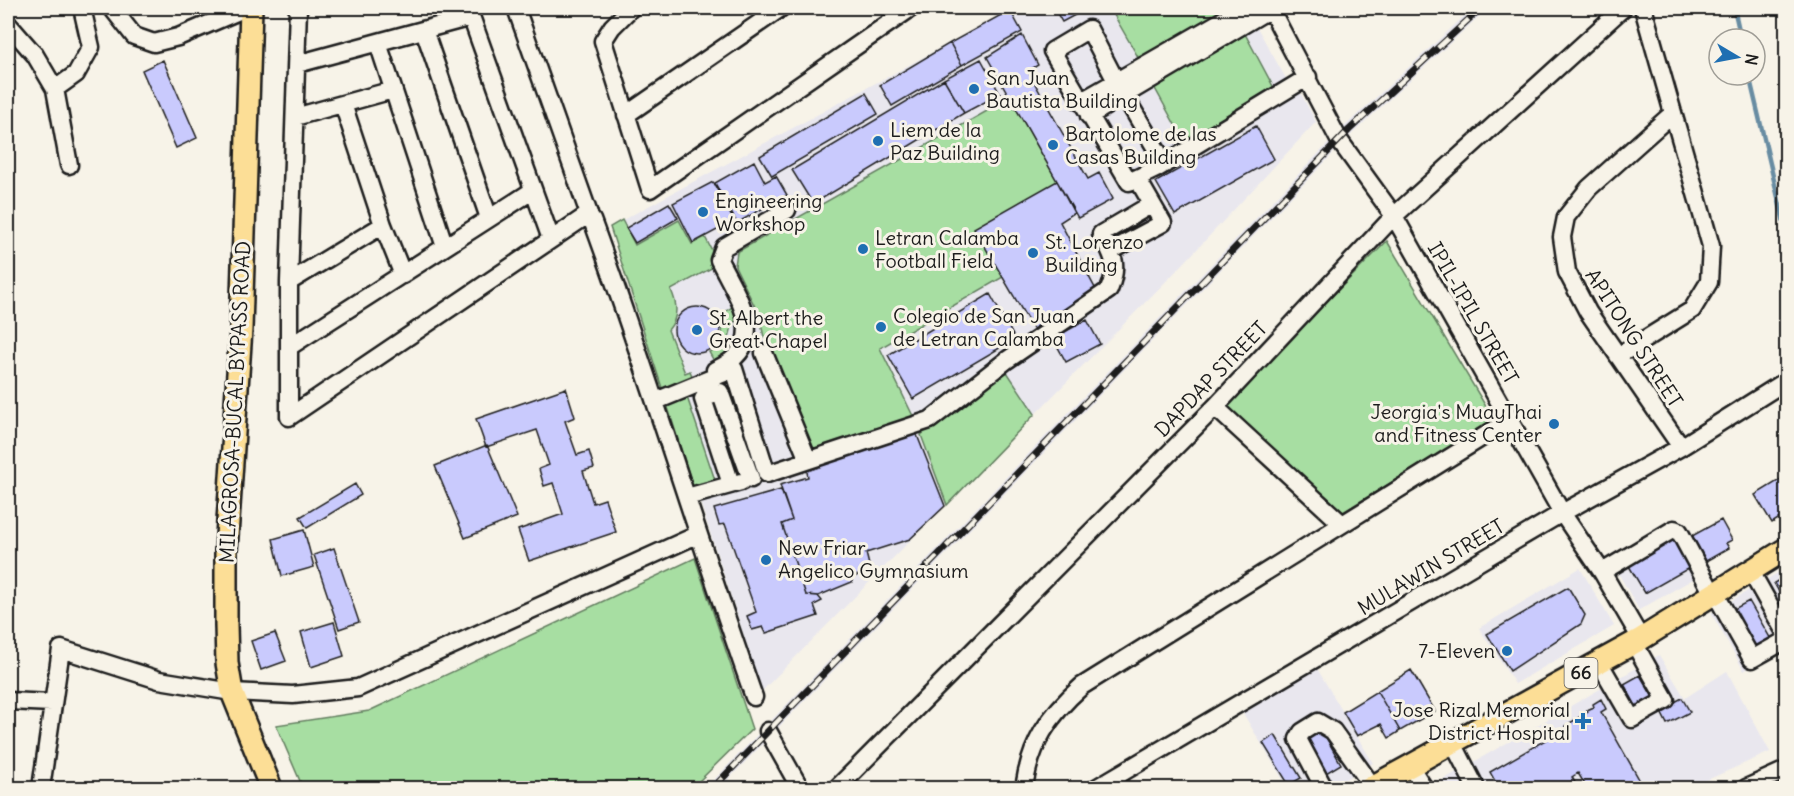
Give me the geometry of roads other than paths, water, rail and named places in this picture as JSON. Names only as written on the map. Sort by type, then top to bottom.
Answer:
[{"type":"main road","name":"MILAGROSA-BUCAL BYPASS ROAD","points":[[251,8],[241,329],[226,551],[227,663],[232,692],[271,789]]},
{"type":"main road","name":"66","points":[[1372,788],[1599,663],[1715,595],[1750,570],[1786,549]]},
{"type":"street","points":[[55,89],[76,74],[91,47],[82,8]]},
{"type":"street","points":[[112,8],[135,36],[154,43],[178,37],[246,8]]},
{"type":"street","points":[[298,8],[289,282],[290,417],[589,214],[516,8]]},
{"type":"street","points":[[631,8],[612,27],[603,41],[650,189],[911,8]]},
{"type":"street","points":[[626,115],[781,8]]},
{"type":"street","points":[[1120,89],[1244,8]]},
{"type":"street","points":[[1085,109],[1270,8]]},
{"type":"street","name":"IPIL-IPIL STREET","points":[[1270,8],[1339,140],[1394,216],[1562,513],[1602,572],[1666,700],[1632,719],[1599,663]]},
{"type":"street","name":"DAPDAP STREET","points":[[837,789],[1215,407],[1394,216],[1623,8]]},
{"type":"street","points":[[1618,356],[1692,309],[1709,282],[1711,246],[1644,8]]},
{"type":"street","points":[[297,64],[424,30],[470,12],[551,239]]},
{"type":"street","points":[[8,24],[35,55],[55,89],[69,165]]},
{"type":"street","points":[[1165,164],[1120,89],[1089,29],[1052,51],[1129,182],[1165,164],[1308,77]]},
{"type":"street","points":[[424,30],[489,218]]},
{"type":"street","points":[[378,43],[445,248]]},
{"type":"street","points":[[295,117],[393,90]]},
{"type":"street","points":[[343,104],[383,225],[403,275]]},
{"type":"street","name":"APITONG STREET","points":[[1673,113],[1589,188],[1566,218],[1562,237],[1567,272],[1588,312],[1681,447]]},
{"type":"street","points":[[687,497],[930,420],[1007,360],[1109,290],[1117,272],[1111,251],[1101,234],[1152,204],[1137,178]]},
{"type":"street","points":[[289,347],[532,191]]},
{"type":"street","points":[[655,399],[730,363],[746,344],[749,329],[746,314],[719,260],[724,247],[787,210]]},
{"type":"street","points":[[592,220],[655,399],[697,535],[754,698]]},
{"type":"street","points":[[289,282],[383,225]]},
{"type":"street","points":[[764,353],[808,460]]},
{"type":"street","points":[[655,399],[734,369],[759,476]]},
{"type":"street","name":"MULAWIN STREET","points":[[1096,789],[1562,513],[1681,447],[1786,381]]},
{"type":"street","points":[[730,484],[703,399],[720,392],[759,476]]},
{"type":"street","points":[[1215,407],[1341,524]]},
{"type":"street","points":[[1024,789],[1026,770],[1040,735],[1058,707],[1082,686],[1510,420]]},
{"type":"street","points":[[1602,572],[1674,529],[1679,531],[1752,659],[1786,640]]},
{"type":"street","points":[[41,789],[61,649],[159,680],[232,692],[293,695],[358,688],[697,535]]},
{"type":"street","points":[[1750,570],[1786,634]]},
{"type":"street","points":[[8,701],[52,703]]},
{"type":"street","points":[[1324,789],[1298,739],[1302,732],[1318,722],[1333,731],[1372,788]]},
{"type":"street","points":[[768,731],[800,789]]},
{"type":"street","points":[[1453,742],[1476,789]]},
{"type":"street","points":[[1410,766],[1424,789]]},
{"type":"street","points":[[1746,789],[1786,770]]},
{"type":"waterway","points":[[1734,8],[1738,27]]},
{"type":"waterway","points":[[1752,87],[1786,231]]},
{"type":"railway","points":[[713,788],[1349,130],[1481,8]]},
{"type":"place","name":"San Juan Bautista Building","points":[[974,89]]},
{"type":"place","name":"Liem de la Paz Building","points":[[878,141]]},
{"type":"place","name":"Bartolome de las Casas Building","points":[[1053,145]]},
{"type":"place","name":"Engineering Workshop","points":[[703,212]]},
{"type":"place","name":"Letran Calamba Football Field","points":[[863,249]]},
{"type":"place","name":"St. Lorenzo Building","points":[[1033,253]]},
{"type":"place","name":"Colegio de San Juan de Letran Calamba","points":[[881,327]]},
{"type":"place","name":"St. Albert the Great Chapel","points":[[697,330]]},
{"type":"place","name":"Jeorgia's MuayThai and Fitness Center","points":[[1554,424]]},
{"type":"place","name":"New Friar Angelico Gymnasium","points":[[766,560]]},
{"type":"place","name":"7-Eleven","points":[[1507,651]]},
{"type":"place","name":"Jose Rizal Memorial District Hospital","points":[[1583,721]]}]
